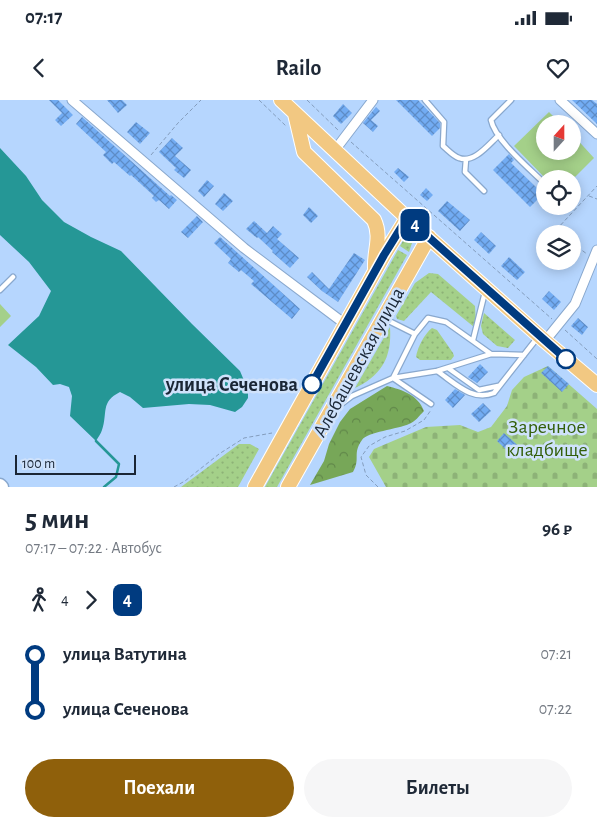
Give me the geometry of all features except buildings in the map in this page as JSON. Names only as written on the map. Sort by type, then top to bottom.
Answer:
[{"type":"main road","points":[[281,100],[407,218],[542,339],[597,385]]},
{"type":"main road","points":[[295,113],[304,152],[374,220],[378,229],[374,257],[375,272]]},
{"type":"main road","name":"Алебашевская улица","points":[[254,487],[407,218]]},
{"type":"main road","name":"Алебашевская улица","points":[[288,487],[429,237]]},
{"type":"street","points":[[72,100],[244,248],[345,324]]},
{"type":"street","points":[[335,150],[373,100]]},
{"type":"street","points":[[560,100],[597,134]]},
{"type":"street","points":[[542,339],[575,304],[596,257]]},
{"type":"lane","points":[[425,100],[444,122],[443,146],[458,158],[472,158],[499,135]]},
{"type":"lane","points":[[511,100],[491,120],[503,142],[536,175]]},
{"type":"lane","points":[[466,159],[465,172],[484,192]]},
{"type":"lane","points":[[0,290],[13,277]]},
{"type":"lane","points":[[473,340],[486,288]]},
{"type":"lane","points":[[383,318],[414,334]]},
{"type":"lane","points":[[393,378],[414,334],[428,318],[446,322],[491,354]]},
{"type":"lane","points":[[437,371],[472,395],[486,396],[494,393],[524,355],[542,339]]},
{"type":"lane","points":[[330,412],[352,396],[393,378],[437,371],[491,354],[524,355]]},
{"type":"lane","points":[[448,368],[479,390],[498,386]]},
{"type":"lane","points":[[393,378],[431,404]]},
{"type":"path","points":[[146,162],[178,123],[201,100]]},
{"type":"path","points":[[307,100],[345,137],[597,359]]},
{"type":"path","points":[[561,225],[597,186]]},
{"type":"path","points":[[588,195],[597,199]]},
{"type":"path","points":[[581,248],[596,257]]},
{"type":"path","points":[[378,487],[366,475],[361,457],[369,446],[385,437],[405,431],[424,420],[431,409],[431,404]]},
{"type":"path","points":[[174,487],[244,438],[275,432]]},
{"type":"green space","points":[[536,125],[536,160],[581,160],[581,144],[594,158],[581,171],[537,170],[514,146]]},
{"type":"green space","points":[[407,238],[412,243],[409,252],[400,246]]},
{"type":"green space","points":[[398,250],[407,255],[277,487],[265,487]]},
{"type":"green space","points":[[429,273],[438,274],[475,306],[476,325],[474,327],[431,292],[404,321],[397,319],[396,316],[415,283]]},
{"type":"green space","points":[[0,304],[11,316],[0,327]]},
{"type":"green space","points":[[484,313],[515,340],[508,348],[497,346],[483,334],[481,326]]},
{"type":"green space","points":[[390,327],[389,347],[383,364],[372,377],[355,388]]},
{"type":"green space","points":[[432,328],[437,330],[453,353],[454,356],[451,360],[420,360],[416,357],[422,341]]},
{"type":"green space","name":"Заречное кладбище","points":[[548,366],[597,409],[597,487],[386,487],[369,457],[374,449],[426,427],[460,425],[478,432],[491,427],[507,406],[512,390],[524,377]]},
{"type":"green space","points":[[387,386],[404,391],[414,397],[424,411],[411,423],[365,437],[359,445],[353,472],[310,485],[324,461],[329,444],[340,422],[350,409]]},
{"type":"green space","points":[[239,444],[250,444],[259,449],[238,487],[181,487]]},
{"type":"shaded area","points":[[0,148],[26,176],[42,200],[64,222],[121,251],[240,371],[248,390],[248,398],[242,407],[235,412],[210,405],[189,404],[143,408],[130,397],[120,392],[107,404],[104,424],[96,441],[70,416],[72,396],[69,387],[60,384],[53,385],[36,367],[8,345],[39,316],[51,291],[29,262],[0,235]]},
{"type":"waterway","points":[[96,441],[119,464],[116,477],[104,487]]},
{"type":"bus line","name":"4","points":[[312,384],[384,255],[407,218],[566,359]]},
{"type":"place","name":"улица Сеченова","points":[[312,384]]}]
